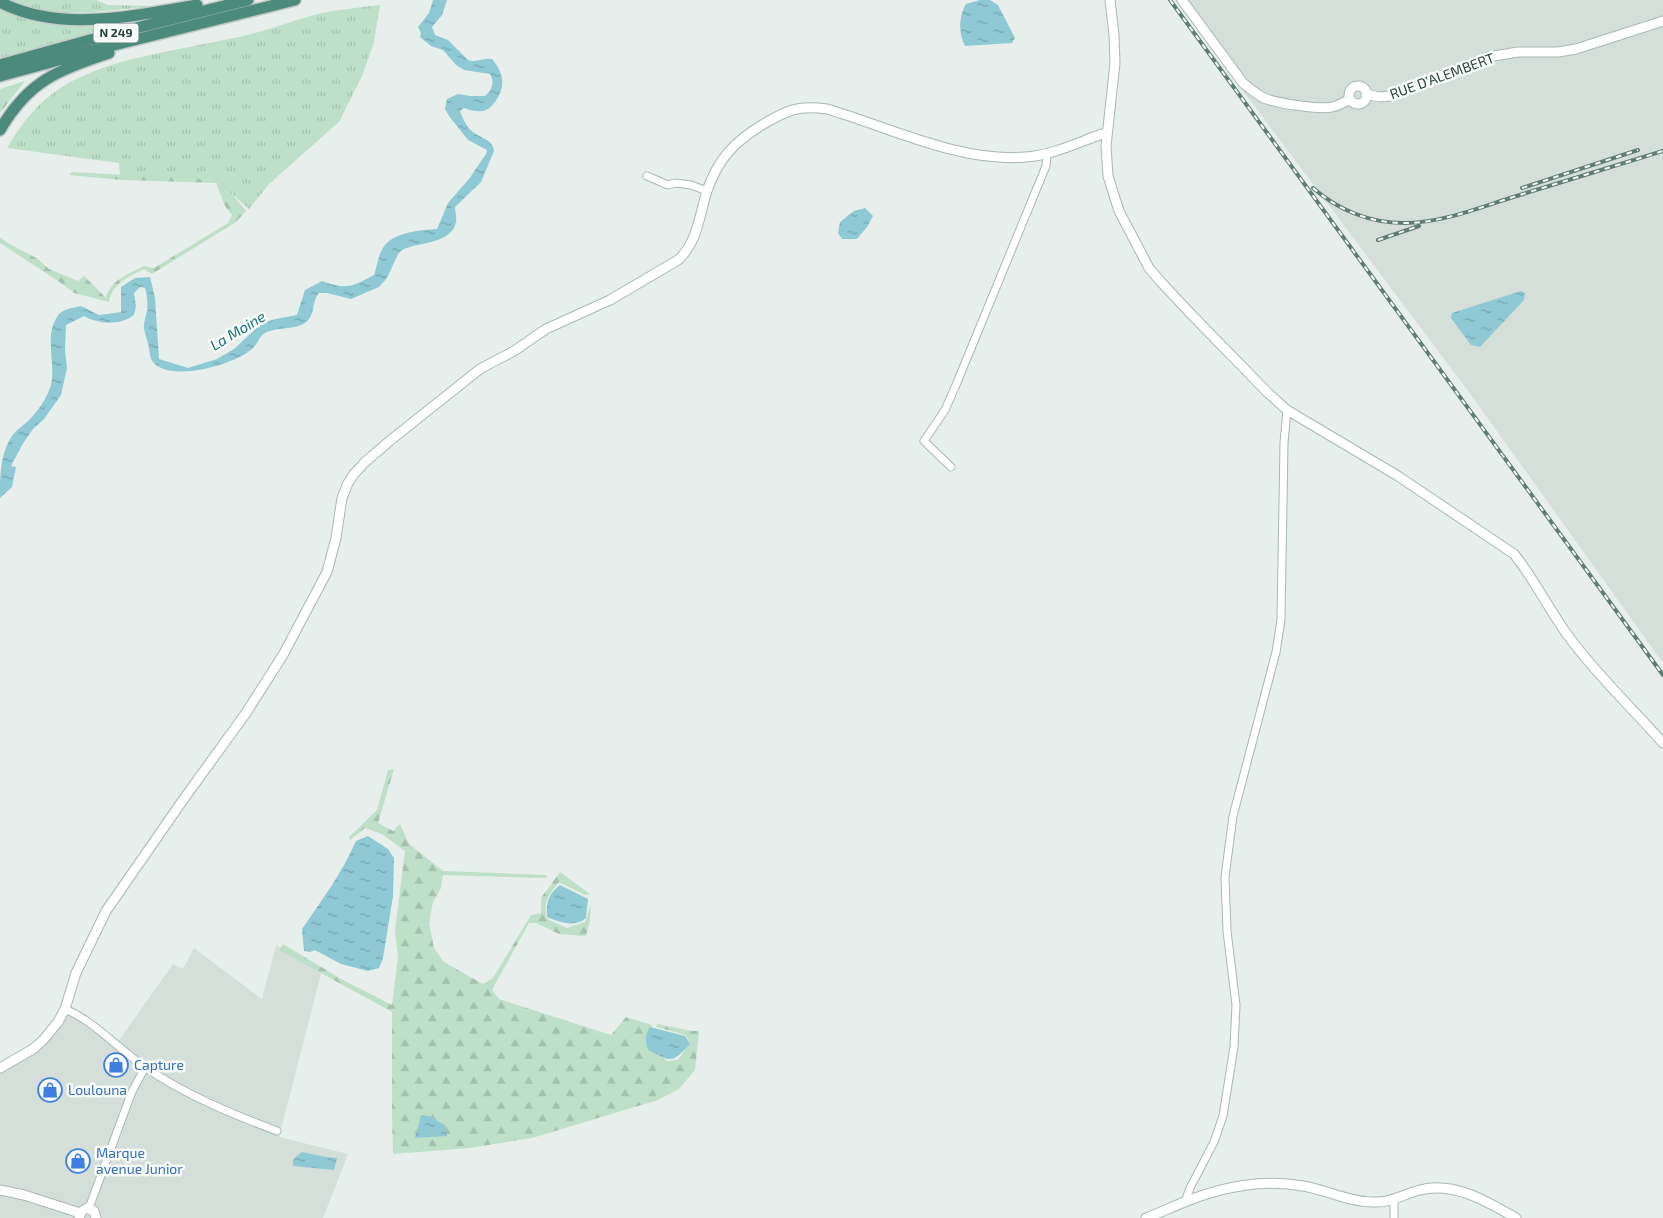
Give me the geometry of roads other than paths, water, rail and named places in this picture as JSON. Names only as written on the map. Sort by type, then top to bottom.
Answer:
[{"type":"highway","name":"N 249","points":[[0,2],[25,12],[76,19],[135,16],[224,0],[233,4]]},
{"type":"highway","name":"N 249","points":[[0,65],[108,35],[248,0]]},
{"type":"highway","name":"N 249","points":[[0,76],[195,24],[295,0]]},
{"type":"highway","name":"N 249","points":[[0,130],[9,115],[28,92],[64,69],[112,52],[189,30],[195,24]]},
{"type":"street","points":[[1110,0],[1115,63],[1107,135],[1106,160],[1108,176],[1113,195],[1130,234],[1150,268],[1190,313],[1287,410],[1398,476],[1514,554],[1579,650],[1663,743]]},
{"type":"street","name":"RUE D’ALEMBERT","points":[[1182,0],[1252,91],[1264,98],[1278,102],[1322,108],[1333,107],[1350,100],[1350,92],[1356,87],[1361,87],[1366,94],[1379,97],[1390,96],[1488,58],[1518,52],[1558,52],[1576,49],[1663,22]]},
{"type":"street","points":[[0,1068],[20,1057],[44,1039],[58,1022],[65,1009],[76,973],[106,911],[246,712],[287,648],[326,572],[336,538],[342,498],[354,474],[392,439],[480,369],[514,351],[546,329],[610,300],[678,260],[686,252],[695,236],[707,191],[718,164],[736,143],[766,122],[798,107],[814,107],[827,110],[923,141],[976,155],[1010,158],[1047,154],[1102,134],[1107,135]]},
{"type":"street","points":[[951,467],[924,441],[945,410],[956,385],[1046,166],[1047,154]]},
{"type":"street","points":[[647,176],[668,185],[691,185],[707,191]]},
{"type":"street","points":[[1185,1202],[1190,1188],[1214,1142],[1223,1116],[1234,1047],[1236,1005],[1227,931],[1225,877],[1233,816],[1274,661],[1281,620],[1284,443],[1287,410]]},
{"type":"street","points":[[65,1009],[86,1019],[145,1067],[191,1094],[277,1131]]},
{"type":"street","points":[[89,1208],[131,1094],[145,1067]]},
{"type":"street","points":[[1146,1218],[1163,1215],[1185,1202],[1222,1190],[1250,1184],[1279,1182],[1305,1186],[1360,1201],[1381,1202],[1394,1200],[1422,1189],[1456,1190],[1476,1196],[1516,1218]]},
{"type":"street","points":[[0,1190],[24,1195],[79,1215],[84,1209],[89,1208]]},
{"type":"street","points":[[1394,1200],[1394,1218]]},
{"type":"street","points":[[89,1208],[94,1212],[96,1218]]},
{"type":"water","points":[[433,0],[447,0],[442,15],[432,27],[435,35],[448,40],[468,60],[492,59],[499,70],[502,80],[499,96],[488,109],[478,111],[464,108],[460,111],[469,128],[489,142],[494,151],[481,182],[455,207],[456,220],[453,229],[448,235],[402,250],[398,254],[387,278],[379,287],[351,299],[319,293],[311,316],[305,323],[296,327],[276,329],[264,333],[253,348],[244,354],[232,360],[203,369],[173,371],[161,368],[153,362],[144,329],[147,311],[145,288],[140,287],[134,293],[136,306],[134,315],[128,319],[109,323],[96,321],[84,316],[66,325],[65,350],[67,368],[61,395],[22,445],[11,466],[16,467],[12,487],[0,498],[2,466],[8,443],[39,408],[51,385],[51,333],[53,325],[61,312],[81,306],[99,315],[121,312],[121,287],[135,278],[150,277],[155,298],[159,359],[188,368],[217,359],[234,349],[262,323],[297,315],[305,290],[322,281],[337,286],[349,286],[374,275],[383,248],[396,237],[409,232],[437,229],[448,203],[469,179],[487,150],[468,140],[449,116],[445,109],[447,99],[458,94],[485,96],[491,89],[492,77],[490,74],[464,70],[456,65],[443,50],[431,46],[420,37],[421,33],[418,27],[429,13]]},
{"type":"water","points":[[980,0],[990,0],[998,5],[1015,38],[1012,43],[965,46],[960,30],[962,14],[966,4]]},
{"type":"water","points":[[865,208],[873,216],[867,227],[857,239],[842,239],[838,233],[840,222],[854,211]]},
{"type":"water","points":[[1521,291],[1525,293],[1524,300],[1480,347],[1471,345],[1451,318],[1452,313]]},
{"type":"water","points":[[368,836],[388,849],[394,858],[393,896],[383,958],[379,968],[368,971],[341,964],[315,950],[310,952],[304,951],[302,929],[338,875],[356,841]]},
{"type":"water","points":[[560,885],[588,899],[586,918],[582,921],[567,923],[547,917],[549,899]]},
{"type":"water","points":[[650,1027],[685,1036],[690,1044],[675,1058],[667,1059],[662,1057],[648,1050],[646,1038]]},
{"type":"water","points":[[421,1115],[429,1116],[445,1125],[447,1136],[415,1138]]},
{"type":"water","points":[[302,1152],[337,1158],[334,1170],[293,1166],[293,1159]]},
{"type":"railway","points":[[1170,0],[1663,675]]},
{"type":"railway","points":[[1522,188],[1638,150]]},
{"type":"railway","points":[[1313,188],[1333,203],[1367,218],[1404,223],[1431,221],[1458,215],[1663,151]]},
{"type":"railway","points":[[1378,240],[1419,226]]},
{"type":"place","name":"Capture","points":[[116,1065]]},
{"type":"place","name":"Loulouna","points":[[50,1090]]},
{"type":"place","name":"Marque avenue Junior","points":[[78,1161]]},
{"type":"water label","name":"La Moine","points":[[238,331]]}]
